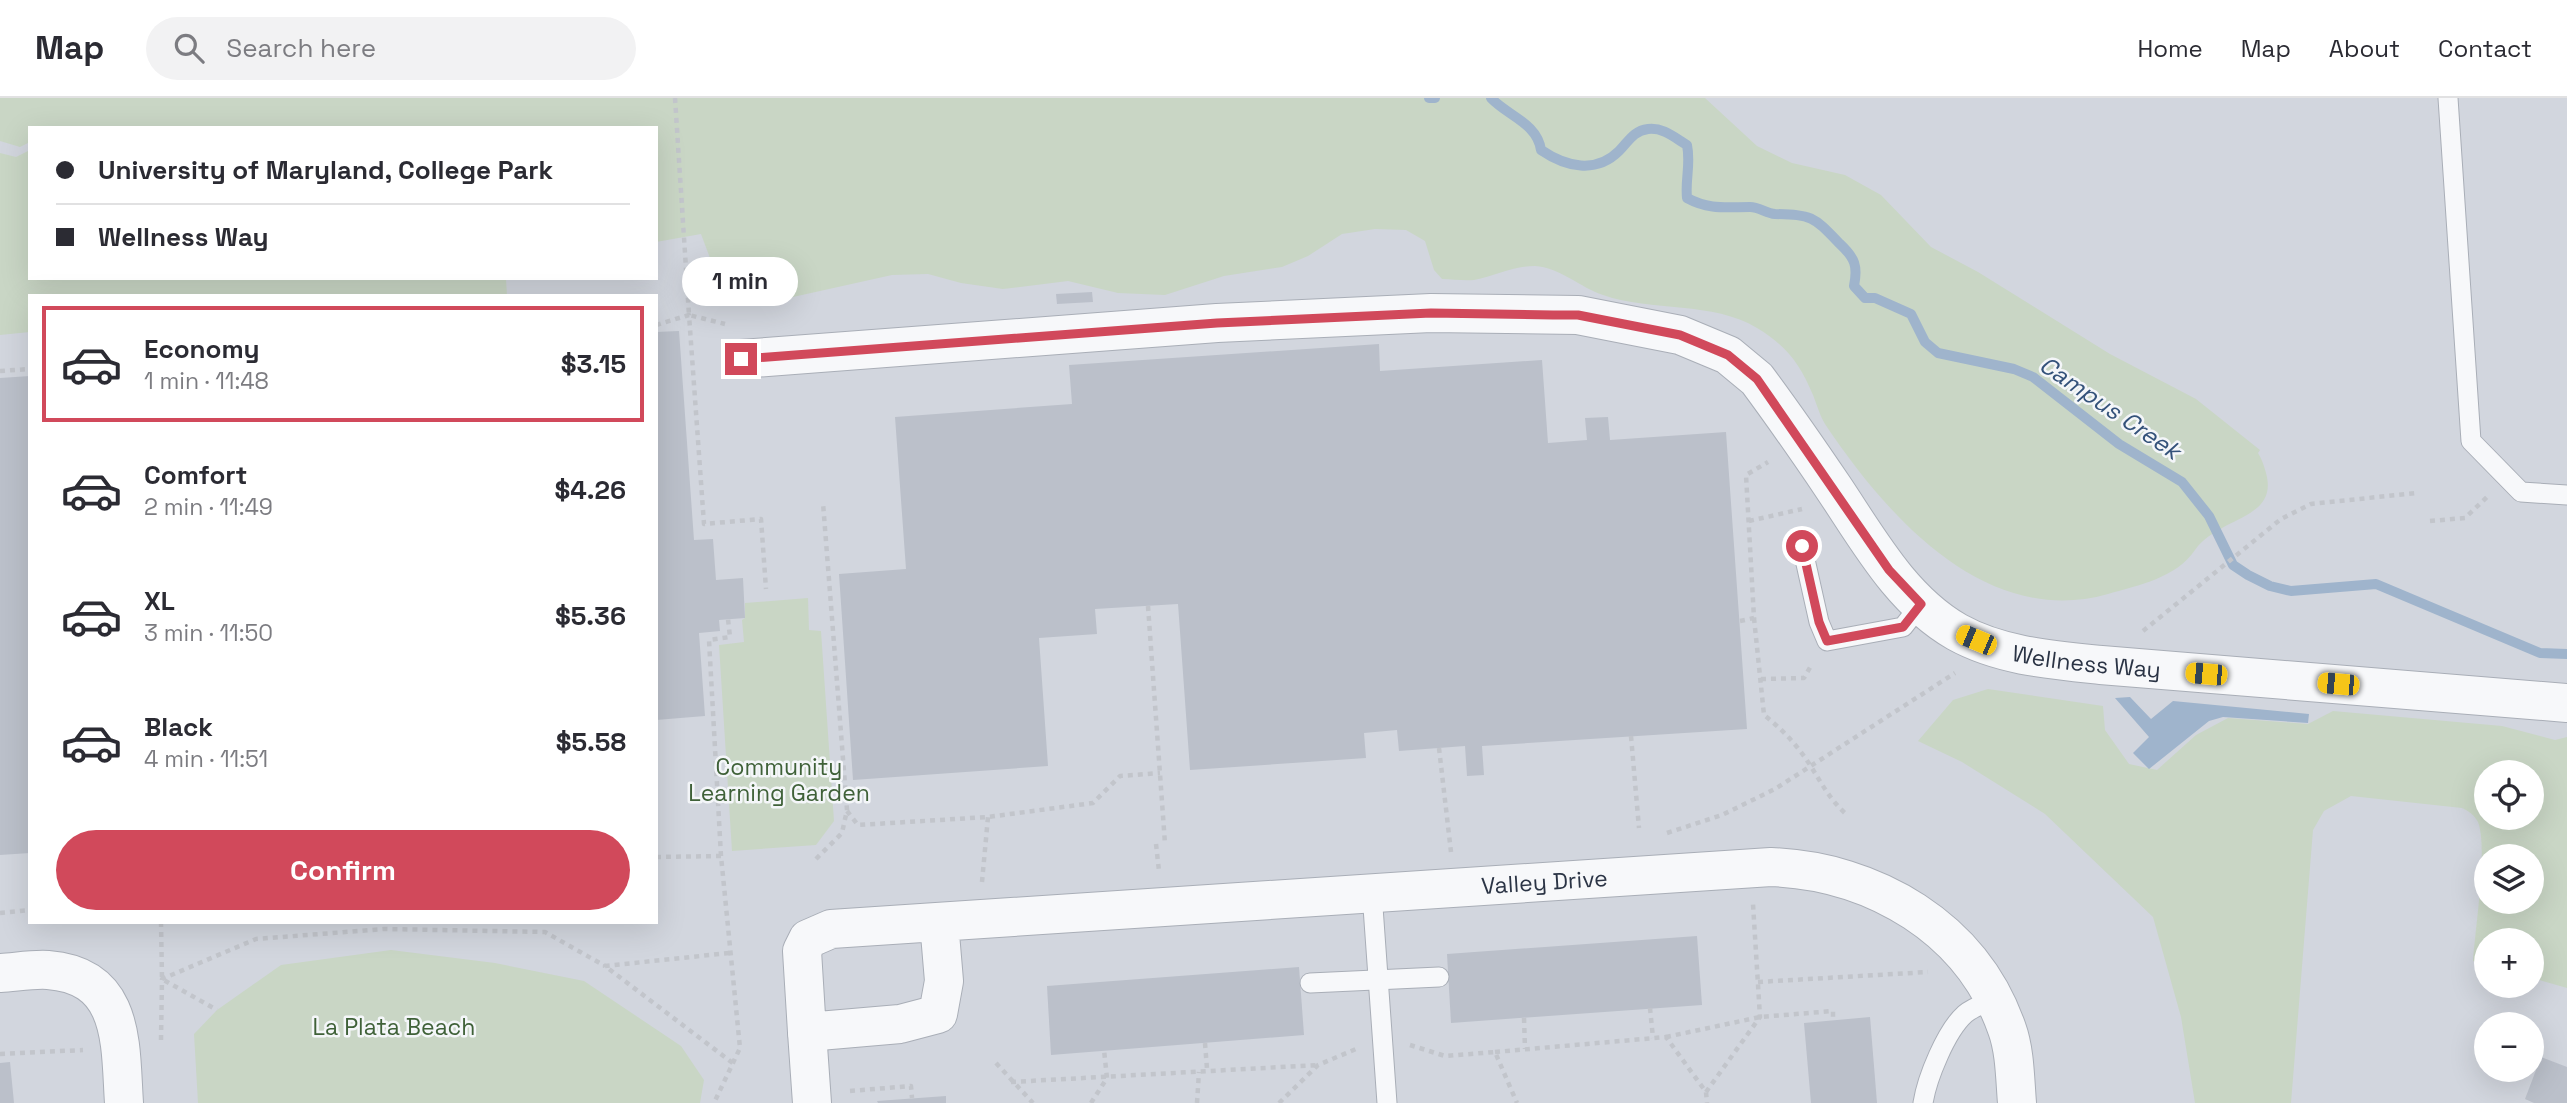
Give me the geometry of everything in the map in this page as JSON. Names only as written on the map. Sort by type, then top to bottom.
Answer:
[{"type":"street","name":"Wellness Way","points":[[741,359],[1244,322],[1431,313],[1578,315],[1680,335],[1728,355],[1757,379],[1889,570],[1921,604],[1956,631],[1995,648],[2043,659],[2567,703]]},
{"type":"street","name":"Valley Drive","points":[[812,1103],[802,951],[808,940],[831,929],[1771,867],[1845,877],[1884,893],[1925,918],[1956,945],[1995,999],[2009,1031],[2017,1103]]},
{"type":"street","points":[[807,1032],[900,1024],[938,1014],[944,981],[939,922]]},
{"type":"street","points":[[0,974],[47,970],[84,981],[106,999],[114,1012],[124,1103]]},
{"type":"lane","points":[[2448,98],[2472,441],[2521,492],[2567,495]]},
{"type":"lane","points":[[1802,546],[1819,622],[1827,641],[1903,627],[1921,604]]},
{"type":"lane","points":[[1372,893],[1387,1103]]},
{"type":"lane","points":[[1310,983],[1439,977]]},
{"type":"lane","points":[[1923,1103],[1939,1056],[1958,1023],[1966,1013],[1995,999]]},
{"type":"path","points":[[675,98],[704,524],[761,519],[766,589]]},
{"type":"path","points":[[658,324],[689,315],[740,328],[741,359]]},
{"type":"path","points":[[0,371],[28,369]]},
{"type":"path","points":[[1802,441],[1746,475],[1754,618],[1764,715],[1783,730],[1811,765],[1827,796],[1847,815]]},
{"type":"path","points":[[2430,521],[2465,518],[2507,478]]},
{"type":"path","points":[[1749,521],[1802,509],[1836,491]]},
{"type":"path","points":[[2140,634],[2281,519],[2311,504],[2417,493]]},
{"type":"path","points":[[816,859],[842,833],[847,810],[823,503]]},
{"type":"path","points":[[1148,606],[1165,844]]},
{"type":"path","points":[[1740,621],[1754,618]]},
{"type":"path","points":[[714,1103],[740,1048],[721,856],[709,640],[730,637],[729,620]]},
{"type":"path","points":[[1761,679],[1804,678],[1827,641]]},
{"type":"path","points":[[1664,834],[1722,815],[1775,789],[1959,671]]},
{"type":"path","points":[[1631,736],[1639,828]]},
{"type":"path","points":[[1439,748],[1452,856]]},
{"type":"path","points":[[847,810],[858,825],[988,817],[1093,803],[1121,776],[1160,773]]},
{"type":"path","points":[[982,894],[988,817]]},
{"type":"path","points":[[1156,844],[1160,886]]},
{"type":"path","points":[[658,857],[721,856]]},
{"type":"path","points":[[0,913],[28,910]]},
{"type":"path","points":[[1706,1092],[1760,1017],[1753,915]]},
{"type":"path","points":[[152,1044],[160,1042],[161,924]]},
{"type":"path","points":[[383,924],[384,929]]},
{"type":"path","points":[[162,979],[256,939],[384,929],[545,932],[605,966],[734,1064]]},
{"type":"path","points":[[605,966],[729,953]]},
{"type":"path","points":[[1758,982],[1921,972]]},
{"type":"path","points":[[162,979],[217,1010]]},
{"type":"path","points":[[1650,1008],[1653,1038]]},
{"type":"path","points":[[1279,1103],[1318,1065],[1382,1037],[1446,1056],[1666,1037],[1760,1017],[1833,1011],[1833,1021]]},
{"type":"path","points":[[1524,1018],[1525,1049]]},
{"type":"path","points":[[1666,1037],[1706,1092],[1707,1103]]},
{"type":"path","points":[[1205,1043],[1207,1069]]},
{"type":"path","points":[[0,1054],[89,1049]]},
{"type":"path","points":[[1091,1103],[1107,1078],[1104,1050]]},
{"type":"path","points":[[1494,1052],[1517,1103]]},
{"type":"path","points":[[996,1063],[1032,1103]]},
{"type":"path","points":[[1012,1082],[1199,1072],[1207,1069],[1318,1065]]},
{"type":"path","points":[[1197,1103],[1199,1072]]},
{"type":"path","points":[[849,1091],[911,1086],[912,1098]]},
{"type":"shaded area","points":[[0,98],[2567,98],[2567,1103],[0,1103]]},
{"type":"green space","points":[[0,98],[1705,98],[1757,146],[1792,163],[1845,175],[1881,195],[1931,247],[1978,272],[2110,354],[2196,399],[2260,450],[2258,453],[2266,473],[2268,488],[2264,500],[2256,509],[2205,539],[2187,560],[2156,579],[2108,594],[2063,600],[2020,595],[1980,580],[1943,556],[1909,527],[1878,494],[1825,424],[1808,384],[1791,357],[1777,342],[1757,328],[1721,314],[1642,304],[1603,295],[1544,267],[1519,268],[1474,280],[1442,279],[1434,270],[1425,241],[1406,230],[1375,229],[1342,234],[1308,256],[1282,267],[1224,276],[1165,295],[1118,293],[1068,281],[1003,289],[961,283],[928,274],[892,275],[784,299],[756,296],[736,290],[716,274],[701,234],[658,242],[658,126],[28,126],[28,143],[20,147],[0,141]]},
{"type":"green space","points":[[28,151],[28,280],[506,280],[507,294],[28,294],[28,332],[0,335],[0,153],[16,157]]},
{"type":"green space","name":"Community Learning Garden","points":[[808,598],[809,630],[821,631],[834,821],[816,845],[732,851],[719,645],[744,642],[742,620],[745,618],[745,603]]},
{"type":"green space","points":[[1988,689],[2103,706],[2105,730],[2129,764],[2157,770],[2196,735],[2228,718],[2308,724],[2333,711],[2502,726],[2555,740],[2567,737],[2567,988],[2544,981],[2544,928],[2476,928],[2478,914],[2544,914],[2544,844],[2482,844],[2480,830],[2544,830],[2544,760],[2474,760],[2474,817],[2462,808],[2351,796],[2324,811],[2313,830],[2291,1103],[2195,1103],[2181,1017],[2153,917],[2045,814],[1962,762],[1918,741],[1953,700]]},
{"type":"green space","name":"La Plata Beach","points":[[391,950],[495,963],[584,981],[681,1046],[704,1080],[700,1103],[198,1103],[194,1034],[217,1010],[281,965]]},
{"type":"water","points":[[2130,697],[2151,719],[2173,701],[2309,714],[2308,723],[2223,717],[2209,721],[2149,769],[2133,753],[2149,737],[2115,698]]},
{"type":"building","points":[[1092,292],[1093,302],[1057,304],[1056,294]]},
{"type":"building","points":[[679,331],[694,540],[713,539],[716,580],[743,578],[745,618],[719,620],[720,631],[699,633],[705,716],[658,720],[658,332]]},
{"type":"building","points":[[1379,344],[1380,371],[1542,360],[1548,443],[1587,440],[1585,418],[1608,417],[1610,440],[1726,432],[1747,729],[1482,746],[1484,775],[1467,776],[1465,746],[1399,751],[1397,730],[1364,733],[1366,758],[1190,770],[1178,604],[1095,609],[1097,634],[1039,638],[1048,766],[853,780],[839,574],[906,569],[895,417],[1072,404],[1069,365]]},
{"type":"building","points":[[28,376],[28,853],[0,855],[0,378]]},
{"type":"building","points":[[1697,936],[1702,1005],[1451,1023],[1447,954]]},
{"type":"building","points":[[1299,967],[1304,1035],[1051,1055],[1047,986]]},
{"type":"building","points":[[1870,1017],[1877,1103],[1811,1103],[1804,1023]]},
{"type":"building","points":[[2544,1058],[2567,1067],[2567,1103],[2534,1103],[2525,1099],[2531,1082],[2544,1082]]},
{"type":"building","points":[[10,1062],[14,1103],[0,1103],[0,1063]]},
{"type":"building","points":[[946,1096],[946,1103],[877,1101]]},
{"type":"waterway","name":"Campus Creek","points":[[1429,98],[1435,98]]},
{"type":"waterway","name":"Campus Creek","points":[[1491,98],[1528,126],[1541,150],[1560,161],[1581,166],[1601,163],[1639,132],[1659,130],[1687,145],[1687,198],[1710,206],[1753,207],[1818,222],[1852,258],[1856,273],[1854,286],[1865,298],[1875,298],[1911,314],[1925,342],[1938,353],[2014,369],[2033,377],[2119,444],[2182,482],[2209,516],[2233,565],[2248,575],[2270,586],[2291,591],[2376,584],[2540,653],[2567,654]]},
{"type":"route","points":[[741,359],[1244,322],[1431,313],[1578,315],[1680,335],[1728,355],[1757,379],[1889,570],[1921,604],[1903,627],[1856,638],[1827,641],[1819,622],[1802,546]]}]
